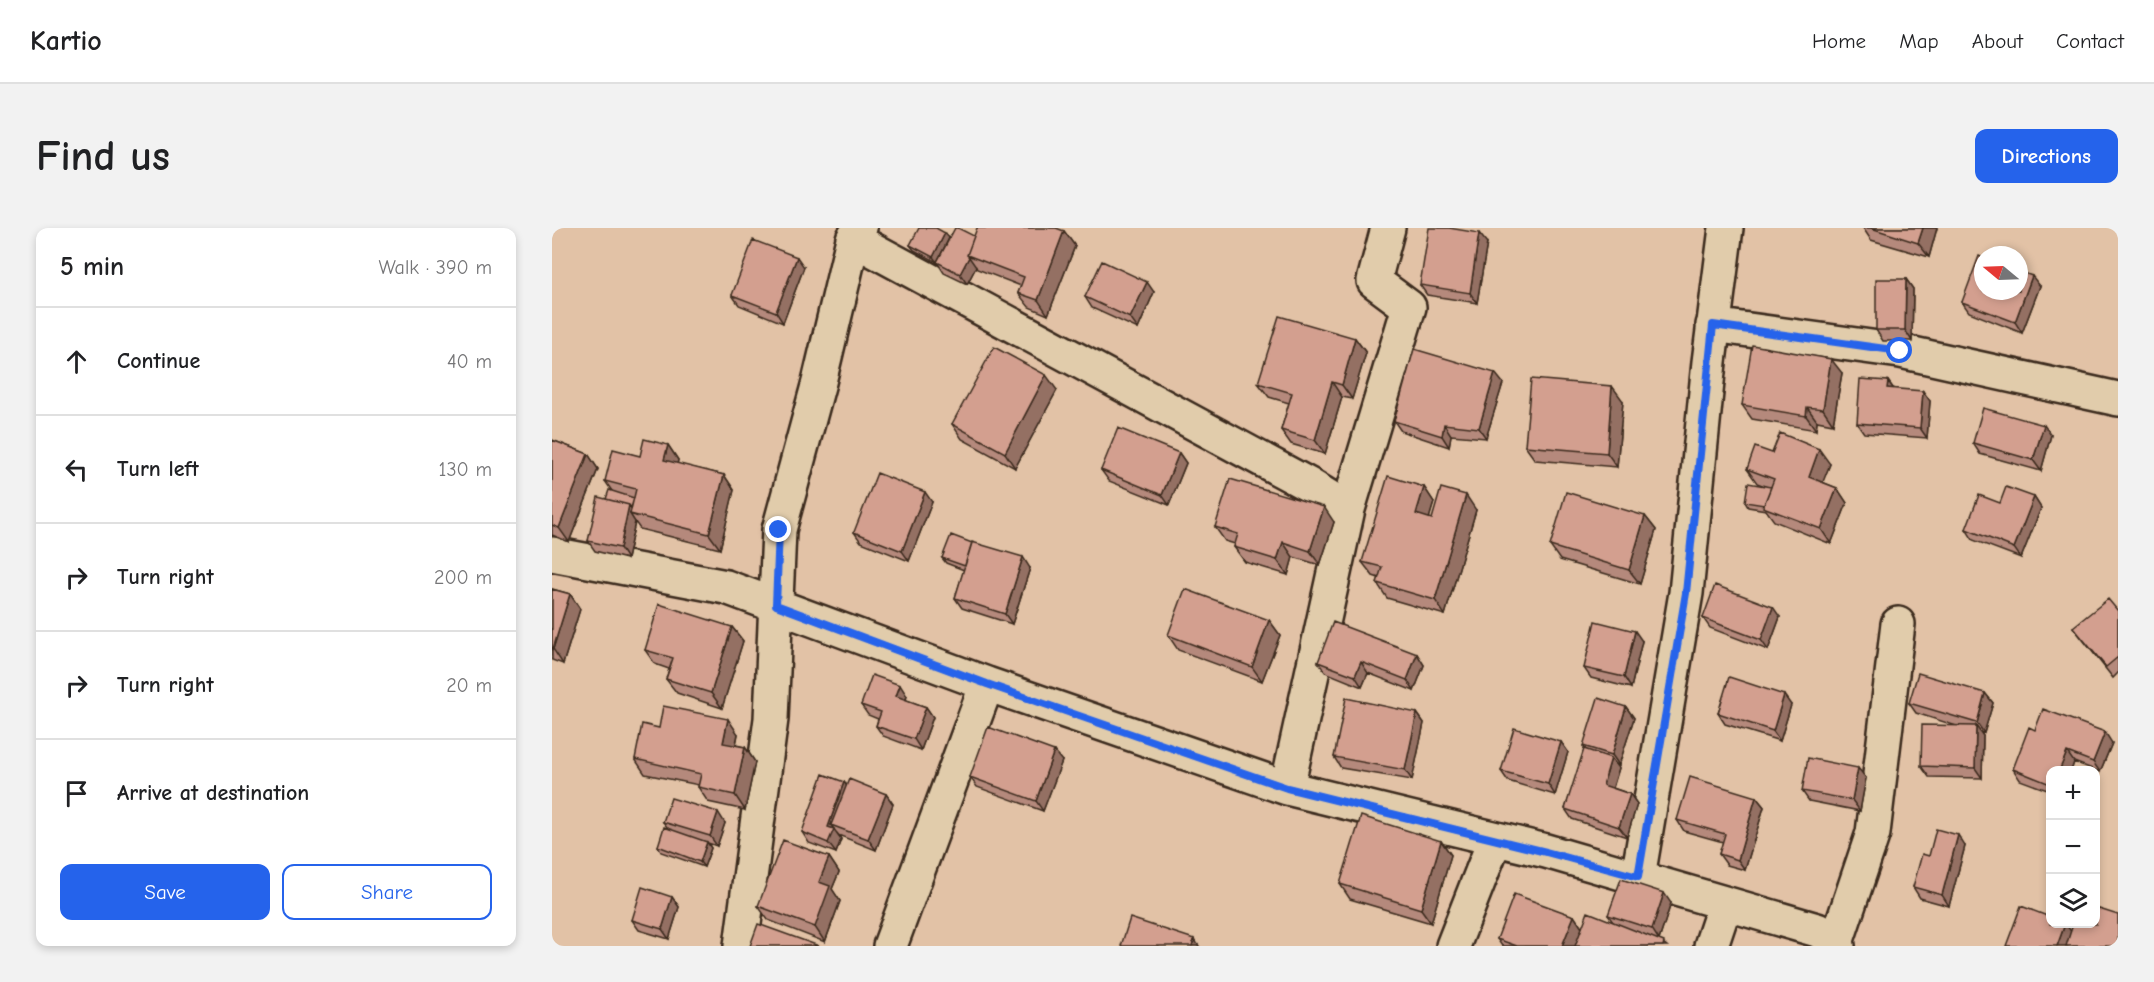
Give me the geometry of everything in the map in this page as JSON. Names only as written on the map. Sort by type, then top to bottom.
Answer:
[{"type":"street","points":[[1287,788],[1347,509],[1409,307],[1374,281],[1388,228]]},
{"type":"street","points":[[1638,877],[1686,593],[1713,325],[1726,228]]},
{"type":"street","points":[[741,946],[771,719],[779,530],[856,234],[1309,485],[1347,509]]},
{"type":"street","points":[[1713,325],[1900,351],[2118,399]]},
{"type":"street","points":[[552,554],[726,586],[987,684],[1287,788],[1638,877],[1817,930],[1838,943],[1873,833],[1898,624]]},
{"type":"street","points":[[890,946],[987,684]]},
{"type":"street","points":[[1454,946],[1495,839]]},
{"type":"street","points":[[1711,946],[1725,904]]},
{"type":"building","points":[[919,228],[936,228],[945,233],[933,257],[910,245]]},
{"type":"building","points":[[955,228],[974,236],[967,255],[969,257],[960,274],[937,262]]},
{"type":"building","points":[[977,228],[1056,228],[1064,231],[1038,300],[1018,293],[1024,277],[967,255]]},
{"type":"building","points":[[1429,228],[1449,228],[1479,233],[1470,293],[1420,285]]},
{"type":"building","points":[[1871,228],[1923,228],[1918,243]]},
{"type":"building","points":[[753,240],[797,257],[776,312],[732,295]]},
{"type":"building","points":[[1102,261],[1147,282],[1130,318],[1085,297]]},
{"type":"building","points":[[1974,270],[1974,300],[2023,300],[2015,322],[1962,302]]},
{"type":"building","points":[[2028,274],[2032,276],[2028,287]]},
{"type":"building","points":[[1876,279],[1906,279],[1905,330],[1876,330]]},
{"type":"building","points":[[1279,316],[1355,338],[1342,385],[1332,382],[1315,440],[1281,430],[1292,393],[1258,383]]},
{"type":"building","points":[[1752,345],[1831,359],[1823,409],[1807,407],[1806,416],[1742,405]]},
{"type":"building","points":[[994,347],[1046,375],[1005,453],[952,424]]},
{"type":"building","points":[[1414,349],[1495,373],[1479,428],[1444,424],[1442,436],[1394,421]]},
{"type":"building","points":[[1531,379],[1612,386],[1607,453],[1525,446]]},
{"type":"building","points":[[1860,379],[1888,381],[1887,388],[1923,391],[1920,428],[1857,423]]},
{"type":"building","points":[[1983,408],[2044,425],[2033,460],[1973,443]]},
{"type":"building","points":[[1118,428],[1179,453],[1162,495],[1101,470]]},
{"type":"building","points":[[1780,433],[1819,449],[1809,477],[1837,488],[1821,529],[1763,507],[1774,479],[1747,469],[1755,447],[1772,453]]},
{"type":"building","points":[[644,439],[668,445],[664,460],[724,475],[709,534],[630,514],[636,489],[605,481],[613,449],[640,456]]},
{"type":"building","points":[[552,440],[588,454],[559,528],[552,525]]},
{"type":"building","points":[[877,473],[925,492],[902,551],[854,532]]},
{"type":"building","points":[[1388,476],[1424,487],[1416,514],[1432,519],[1441,488],[1466,495],[1435,600],[1377,583],[1382,567],[1362,562]]},
{"type":"building","points":[[1230,479],[1324,507],[1310,551],[1283,542],[1277,560],[1234,547],[1238,534],[1215,527]]},
{"type":"building","points":[[1748,483],[1771,487],[1764,505],[1745,502]]},
{"type":"building","points":[[2006,487],[2034,497],[2014,548],[1966,529],[1979,495],[2000,503]]},
{"type":"building","points":[[609,490],[634,498],[631,508],[629,505],[606,499]]},
{"type":"building","points":[[1566,492],[1645,516],[1629,570],[1550,546]]},
{"type":"building","points":[[598,497],[629,505],[620,548],[588,541]]},
{"type":"building","points":[[951,535],[972,543],[965,566],[942,558]]},
{"type":"building","points":[[972,542],[1023,557],[1005,614],[955,598]]},
{"type":"building","points":[[1715,585],[1773,607],[1761,640],[1703,618]]},
{"type":"building","points":[[552,589],[570,594],[553,649],[552,649]]},
{"type":"building","points":[[1185,589],[1269,620],[1252,667],[1168,635]]},
{"type":"building","points":[[2108,599],[2118,611],[2118,657],[2106,667],[2073,627]]},
{"type":"building","points":[[659,604],[732,627],[711,693],[666,679],[673,658],[645,650]]},
{"type":"building","points":[[1595,621],[1635,631],[1624,677],[1584,668]]},
{"type":"building","points":[[1333,622],[1417,654],[1407,680],[1361,662],[1355,676],[1318,662]]},
{"type":"building","points":[[1918,673],[1985,693],[1977,723],[1909,703]]},
{"type":"building","points":[[872,675],[900,685],[896,696],[926,707],[914,739],[876,726],[881,712],[861,705]]},
{"type":"building","points":[[1729,677],[1784,695],[1773,731],[1718,713]]},
{"type":"building","points":[[1346,698],[1417,713],[1405,770],[1334,757]]},
{"type":"building","points":[[1598,698],[1626,707],[1612,755],[1583,746]]},
{"type":"building","points":[[663,706],[728,719],[723,743],[745,747],[735,795],[698,787],[701,774],[635,759],[642,724],[659,728]]},
{"type":"building","points":[[2043,709],[2105,732],[2093,762],[2067,752],[2061,766],[2046,766],[2046,782],[2013,769],[2029,727],[2035,730]]},
{"type":"building","points":[[1922,725],[1976,726],[1975,768],[1921,766]]},
{"type":"building","points":[[988,727],[1054,751],[1036,801],[970,777]]},
{"type":"building","points":[[1514,728],[1561,742],[1548,784],[1501,771]]},
{"type":"building","points":[[1584,749],[1611,758],[1603,785],[1630,794],[1619,827],[1565,809]]},
{"type":"building","points":[[1808,758],[1858,768],[1852,800],[1802,791]]},
{"type":"building","points":[[823,774],[844,782],[828,827],[834,829],[828,843],[802,832]]},
{"type":"building","points":[[1690,777],[1756,797],[1738,860],[1719,854],[1725,834],[1677,820]]},
{"type":"building","points":[[849,779],[886,794],[868,839],[831,825]]},
{"type":"building","points":[[671,798],[718,812],[710,836],[663,822]]},
{"type":"building","points":[[1361,816],[1441,841],[1421,909],[1340,884]]},
{"type":"building","points":[[664,827],[707,842],[700,862],[658,846]]},
{"type":"building","points":[[1936,829],[1958,835],[1942,895],[1913,887],[1922,854],[1929,856]]},
{"type":"building","points":[[783,840],[829,857],[819,882],[830,886],[815,927],[758,906]]},
{"type":"building","points":[[1621,879],[1664,893],[1652,929],[1608,915]]},
{"type":"building","points":[[642,887],[672,897],[662,929],[632,920]]},
{"type":"building","points":[[1514,894],[1574,916],[1562,946],[1517,946],[1497,939]]},
{"type":"building","points":[[2021,906],[2046,915],[2046,928],[2064,928],[2057,946],[2006,946]]},
{"type":"building","points":[[2100,909],[2118,915],[2118,946],[2066,946],[2072,928],[2100,928]]},
{"type":"building","points":[[1588,912],[1664,942],[1663,946],[1575,946]]},
{"type":"building","points":[[1130,918],[1194,939],[1192,946],[1121,946]]},
{"type":"building","points":[[758,924],[819,946],[750,946]]},
{"type":"route","points":[[779,530],[776,605],[987,684],[1287,788],[1638,877],[1686,593],[1713,325],[1900,351]]}]
